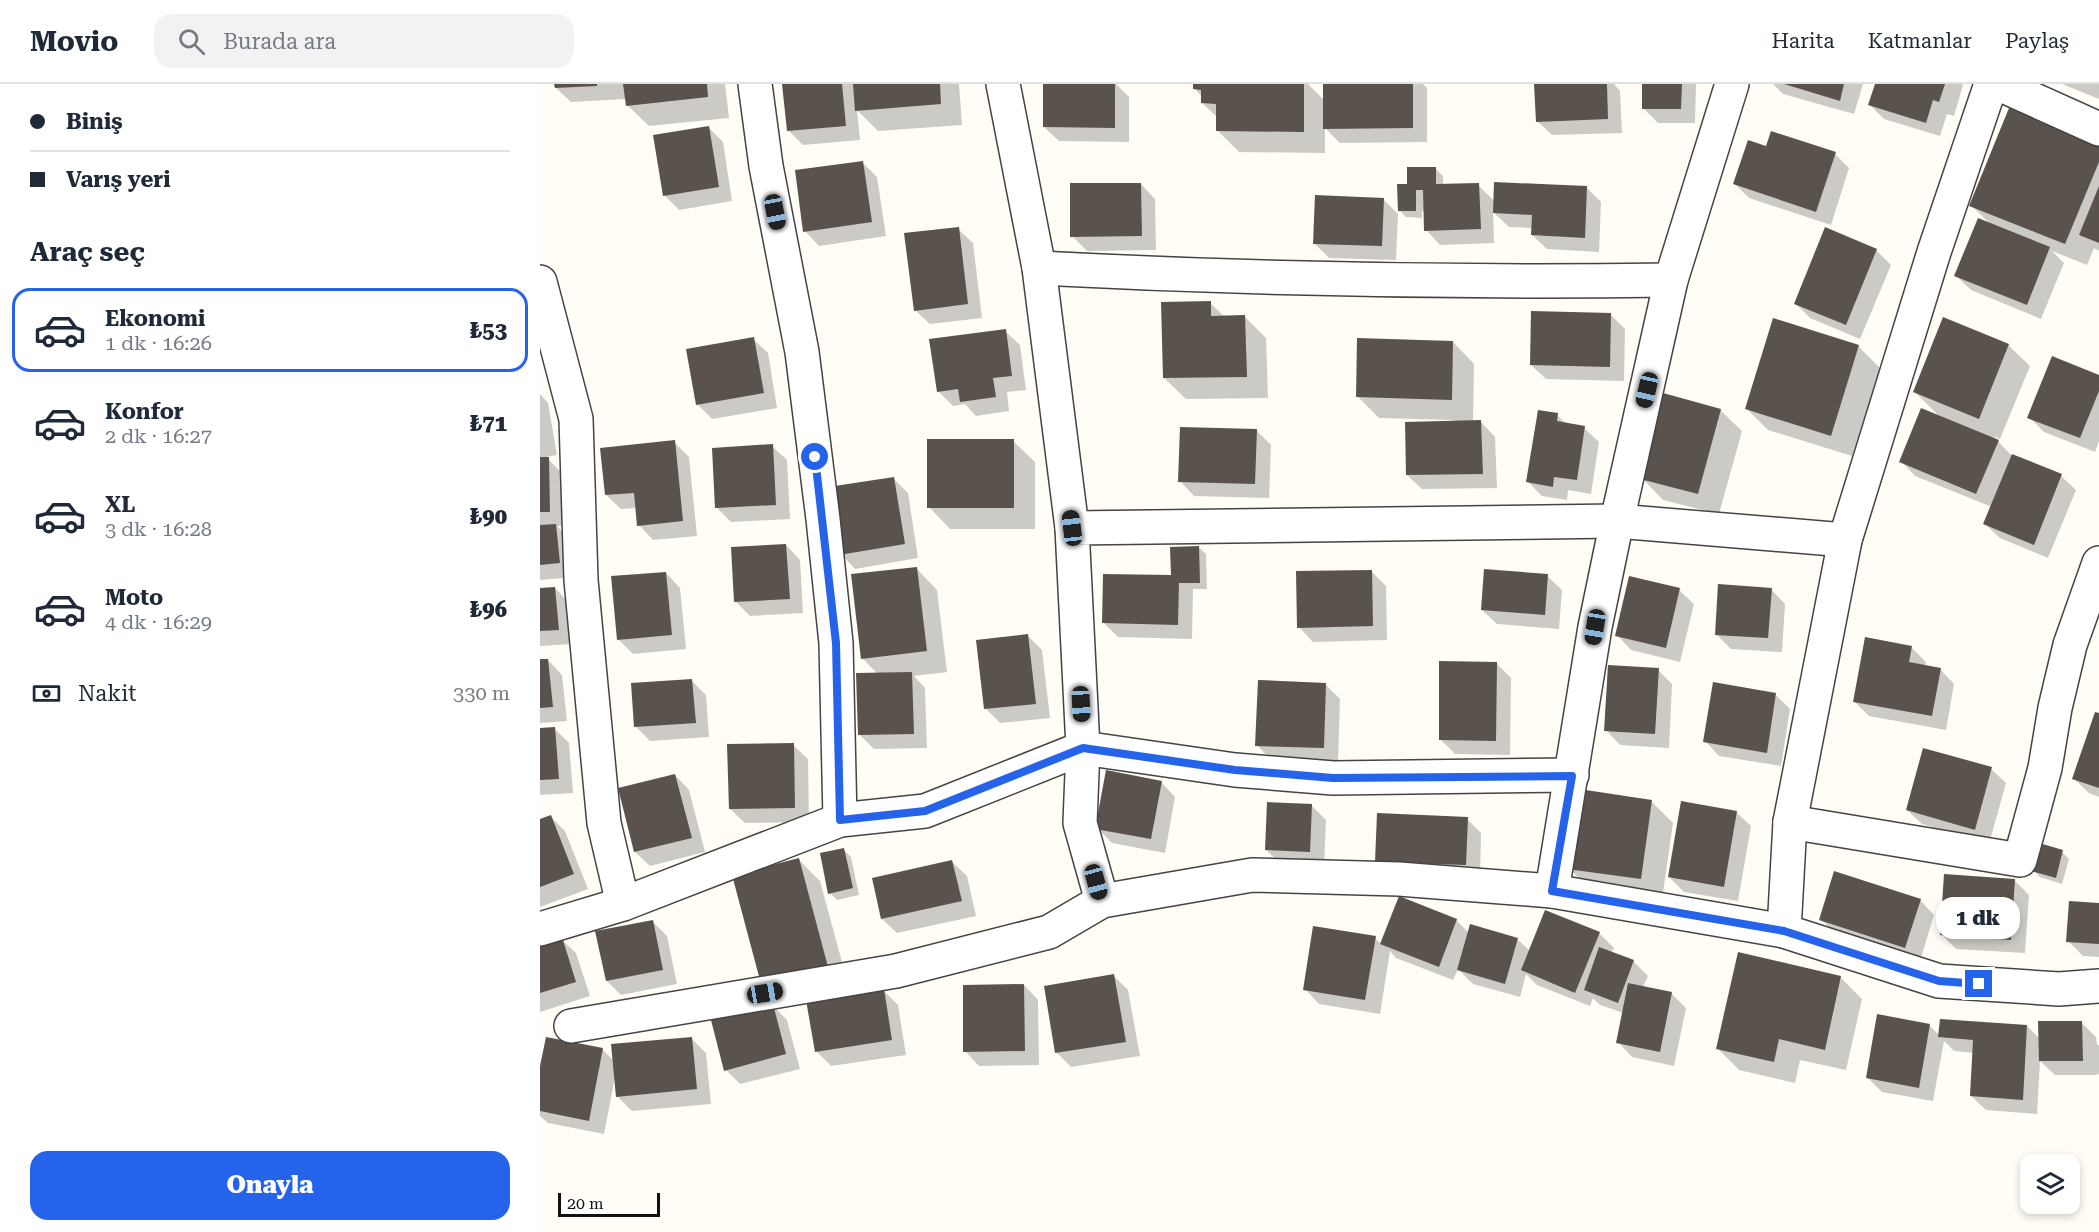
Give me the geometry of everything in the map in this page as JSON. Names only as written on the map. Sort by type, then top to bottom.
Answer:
[{"type":"street","points":[[755,84],[766,166],[802,352],[824,519],[836,643],[840,820]]},
{"type":"street","points":[[1003,84],[1039,268],[1072,528],[1083,748],[1080,823],[1102,901]]},
{"type":"street","points":[[1552,891],[1595,627],[1617,521],[1671,280],[1732,84]]},
{"type":"street","points":[[1784,931],[1790,822],[1845,540],[1934,252],[1991,84]]},
{"type":"street","points":[[1999,84],[2099,129]]},
{"type":"street","points":[[1039,268],[1198,276],[1540,282],[1671,280]]},
{"type":"street","points":[[540,282],[576,419],[581,580],[604,823],[623,904]]},
{"type":"street","points":[[1072,528],[1617,521],[1845,540]]},
{"type":"street","points":[[1790,822],[2020,860],[2045,768],[2055,708],[2070,645],[2093,599],[2099,563]]},
{"type":"street","points":[[540,929],[623,904],[840,820],[925,811],[1083,748],[1235,770],[1333,778],[1572,776]]},
{"type":"street","points":[[571,1026],[896,971],[1049,932],[1102,901],[1252,875],[1399,879],[1552,891],[1784,931],[1939,981],[2059,989],[2099,986]]},
{"type":"building","points":[[554,84],[597,84],[597,86],[555,88]]},
{"type":"building","points":[[623,84],[707,84],[708,97],[626,106]]},
{"type":"building","points":[[782,84],[842,84],[846,126],[787,131]]},
{"type":"building","points":[[853,84],[940,84],[941,104],[855,111]]},
{"type":"building","points":[[1043,84],[1115,84],[1115,128],[1043,127]]},
{"type":"building","points":[[1193,84],[1304,84],[1304,132],[1216,131],[1216,104],[1201,103],[1201,90],[1193,89]]},
{"type":"building","points":[[1323,84],[1413,84],[1413,128],[1323,129]]},
{"type":"building","points":[[1534,84],[1607,84],[1608,119],[1536,122]]},
{"type":"building","points":[[1642,84],[1682,84],[1681,109],[1642,109]]},
{"type":"building","points":[[1784,84],[1844,84],[1840,101]]},
{"type":"building","points":[[1875,84],[1945,84],[1939,102],[1933,100],[1926,123],[1868,105]]},
{"type":"building","points":[[2009,108],[2099,145],[2099,162],[2065,244],[1969,206]]},
{"type":"building","points":[[709,126],[719,187],[663,196],[653,135]]},
{"type":"building","points":[[1771,131],[1836,152],[1816,212],[1733,184],[1748,140],[1766,146]]},
{"type":"building","points":[[863,161],[872,222],[803,232],[795,170]]},
{"type":"building","points":[[1407,167],[1436,167],[1436,184],[1479,183],[1481,229],[1424,231],[1423,190],[1416,190],[1416,211],[1398,211],[1397,184],[1407,184]]},
{"type":"building","points":[[1494,182],[1587,186],[1585,238],[1531,235],[1532,215],[1493,213]]},
{"type":"building","points":[[1070,183],[1141,183],[1142,236],[1070,237]]},
{"type":"building","points":[[2099,186],[2099,243],[2079,235]]},
{"type":"building","points":[[1315,195],[1384,198],[1382,246],[1313,244]]},
{"type":"building","points":[[1978,218],[2050,247],[2027,305],[1954,276]]},
{"type":"building","points":[[959,227],[968,304],[914,311],[904,233]]},
{"type":"building","points":[[1825,227],[1877,249],[1846,325],[1794,304]]},
{"type":"building","points":[[1211,301],[1211,316],[1245,315],[1247,377],[1163,378],[1161,302]]},
{"type":"building","points":[[1531,311],[1611,313],[1610,367],[1530,365]]},
{"type":"building","points":[[1943,317],[2009,344],[1979,419],[1913,392]]},
{"type":"building","points":[[1773,318],[1859,345],[1831,436],[1745,409]]},
{"type":"building","points":[[1006,329],[1012,376],[993,378],[996,397],[960,402],[958,389],[937,392],[929,339]]},
{"type":"building","points":[[754,337],[764,393],[696,405],[686,349]]},
{"type":"building","points":[[1357,338],[1453,341],[1452,400],[1356,397]]},
{"type":"building","points":[[2052,356],[2099,375],[2099,391],[2080,438],[2027,418]]},
{"type":"building","points":[[1663,393],[1721,409],[1698,494],[1640,479]]},
{"type":"building","points":[[1921,408],[1999,440],[1976,494],[1899,462]]},
{"type":"building","points":[[1538,410],[1558,413],[1557,421],[1585,426],[1577,480],[1554,477],[1553,487],[1526,482]]},
{"type":"building","points":[[1481,420],[1483,474],[1406,475],[1405,422]]},
{"type":"building","points":[[1180,427],[1257,429],[1255,484],[1178,482]]},
{"type":"building","points":[[927,439],[1014,439],[1014,508],[927,508]]},
{"type":"building","points":[[675,440],[683,521],[637,526],[634,493],[605,495],[600,448]]},
{"type":"building","points":[[773,444],[776,505],[715,508],[712,448]]},
{"type":"building","points":[[2012,454],[2062,474],[2034,545],[1983,524]]},
{"type":"building","points":[[540,457],[549,457],[550,512],[540,512]]},
{"type":"building","points":[[894,477],[905,544],[839,555],[828,487]]},
{"type":"building","points":[[556,524],[560,563],[540,565],[540,525]]},
{"type":"building","points":[[786,544],[790,599],[734,602],[731,547]]},
{"type":"building","points":[[1199,546],[1200,583],[1179,583],[1178,625],[1102,623],[1103,574],[1171,575],[1170,547]]},
{"type":"building","points":[[917,567],[927,651],[861,659],[851,574]]},
{"type":"building","points":[[1484,569],[1548,574],[1545,615],[1481,610]]},
{"type":"building","points":[[1372,570],[1373,626],[1297,628],[1296,571]]},
{"type":"building","points":[[666,572],[672,635],[617,640],[611,576]]},
{"type":"building","points":[[1629,576],[1680,588],[1666,648],[1615,636]]},
{"type":"building","points":[[1718,584],[1772,588],[1768,638],[1715,635]]},
{"type":"building","points":[[555,587],[559,630],[540,631],[540,588]]},
{"type":"building","points":[[1028,634],[1036,704],[984,709],[976,640]]},
{"type":"building","points":[[1865,637],[1912,646],[1909,662],[1941,668],[1932,716],[1853,702]]},
{"type":"building","points":[[540,659],[548,659],[553,707],[540,708]]},
{"type":"building","points":[[1439,661],[1497,662],[1496,741],[1439,740]]},
{"type":"building","points":[[1608,665],[1659,668],[1655,734],[1604,731]]},
{"type":"building","points":[[912,672],[914,734],[858,735],[856,673]]},
{"type":"building","points":[[692,679],[696,723],[634,727],[631,683]]},
{"type":"building","points":[[1258,680],[1326,683],[1324,748],[1255,746]]},
{"type":"building","points":[[1713,682],[1776,693],[1767,753],[1703,742]]},
{"type":"building","points":[[2095,712],[2099,713],[2099,788],[2072,779]]},
{"type":"building","points":[[555,727],[559,779],[540,780],[540,728]]},
{"type":"building","points":[[794,743],[795,808],[729,809],[727,744]]},
{"type":"building","points":[[1923,748],[1992,767],[1975,830],[1906,810]]},
{"type":"building","points":[[1106,770],[1162,781],[1151,839],[1095,829]]},
{"type":"building","points":[[675,774],[692,838],[634,852],[618,788]]},
{"type":"building","points":[[1579,789],[1652,800],[1641,879],[1567,869]]},
{"type":"building","points":[[1681,801],[1737,811],[1724,887],[1668,877]]},
{"type":"building","points":[[1267,802],[1312,804],[1310,852],[1265,850]]},
{"type":"building","points":[[1377,813],[1468,817],[1466,865],[1375,862]]},
{"type":"building","points":[[551,815],[574,874],[540,887],[540,819]]},
{"type":"building","points":[[2039,843],[2063,850],[2056,878],[2031,871]]},
{"type":"building","points":[[844,848],[853,888],[828,894],[820,853]]},
{"type":"building","points":[[799,858],[828,967],[761,984],[732,875]]},
{"type":"building","points":[[952,860],[962,901],[881,919],[872,878]]},
{"type":"building","points":[[1834,871],[1921,899],[1905,948],[1819,920]]},
{"type":"building","points":[[1944,874],[2015,879],[2011,940],[1940,935]]},
{"type":"building","points":[[1399,896],[1457,919],[1439,967],[1380,944]]},
{"type":"building","points":[[2069,901],[2099,903],[2099,944],[2066,942]]},
{"type":"building","points":[[1545,910],[1600,932],[1575,993],[1521,970]]},
{"type":"building","points":[[653,920],[663,970],[606,981],[595,931]]},
{"type":"building","points":[[1470,924],[1518,938],[1505,984],[1457,970]]},
{"type":"building","points":[[1313,926],[1376,936],[1365,1000],[1303,990]]},
{"type":"building","points":[[562,937],[576,982],[540,993],[540,944]]},
{"type":"building","points":[[1599,947],[1634,960],[1618,1003],[1584,990]]},
{"type":"building","points":[[1738,952],[1841,976],[1825,1050],[1779,1039],[1774,1062],[1716,1049]]},
{"type":"building","points":[[1114,974],[1126,1042],[1055,1053],[1044,986]]},
{"type":"building","points":[[1628,983],[1672,992],[1660,1052],[1616,1043]]},
{"type":"building","points":[[1024,984],[1025,1051],[963,1052],[963,985]]},
{"type":"building","points":[[884,989],[892,1040],[815,1052],[806,1000]]},
{"type":"building","points":[[773,1004],[786,1054],[724,1071],[711,1020]]},
{"type":"building","points":[[1877,1014],[1930,1024],[1919,1088],[1866,1078]]},
{"type":"building","points":[[1940,1019],[2027,1025],[2023,1100],[1970,1096],[1973,1040],[1938,1037]]},
{"type":"building","points":[[2038,1021],[2082,1021],[2083,1061],[2039,1061]]},
{"type":"building","points":[[546,1037],[603,1048],[589,1121],[540,1111],[540,1066]]},
{"type":"building","points":[[692,1037],[697,1089],[616,1097],[611,1044]]},
{"type":"route","points":[[815,457],[824,519],[836,643],[840,820],[925,811],[1083,748],[1235,770],[1333,778],[1572,776],[1552,891],[1784,931],[1939,981],[1979,984]]}]
